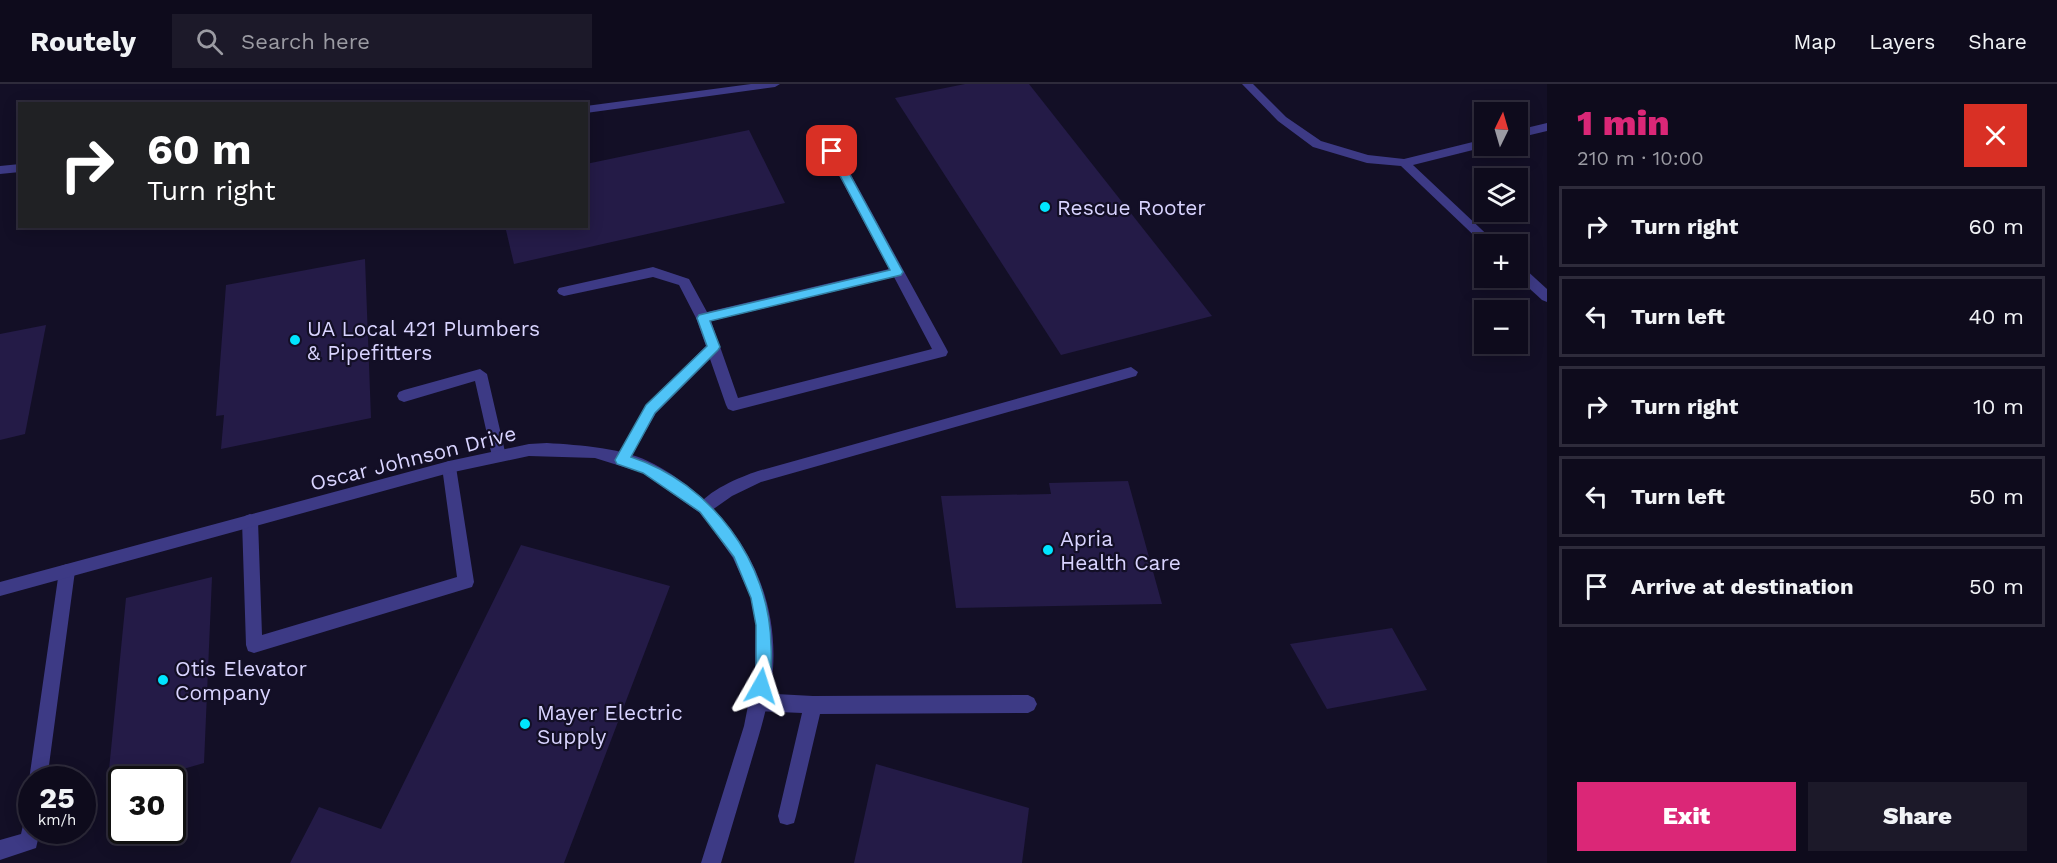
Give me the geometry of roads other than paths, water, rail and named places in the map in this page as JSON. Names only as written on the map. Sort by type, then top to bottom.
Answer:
[{"type":"street","points":[[588,110],[775,84]]},
{"type":"street","points":[[1247,84],[1282,119],[1317,144],[1367,159],[1404,163],[1474,146]]},
{"type":"street","points":[[1528,132],[1547,127]]},
{"type":"street","points":[[564,291],[653,272],[684,282],[703,318],[733,405],[941,352],[832,151]]},
{"type":"street","points":[[1404,163],[1480,234]]},
{"type":"street","points":[[0,170],[18,168]]},
{"type":"street","points":[[703,318],[897,272]]},
{"type":"street","points":[[1528,279],[1547,297]]},
{"type":"street","points":[[622,460],[651,409],[713,347]]},
{"type":"street","points":[[705,508],[726,491],[758,477],[1131,372]]},
{"type":"street","points":[[404,396],[480,374],[499,456]]},
{"type":"street","name":"Oscar Johnson Drive","points":[[0,589],[449,467],[499,456],[547,449],[596,452],[648,468],[705,508],[739,553],[759,598],[764,625],[764,670],[753,726],[711,863]]},
{"type":"street","points":[[250,521],[254,645],[466,582],[449,467]]},
{"type":"street","points":[[40,766],[67,571]]},
{"type":"street","points":[[758,702],[813,705],[1028,704]]},
{"type":"street","points":[[787,816],[813,705]]},
{"type":"street","points":[[0,850],[19,844]]},
{"type":"place","name":"Rescue Rooter","points":[[1045,207]]},
{"type":"place","name":"UA Local 421 Plumbers & Pipefitters","points":[[295,340]]},
{"type":"place","name":"Apria Health Care","points":[[1048,550]]},
{"type":"place","name":"Otis Elevator Company","points":[[163,680]]},
{"type":"place","name":"Mayer Electric Supply","points":[[525,724]]}]
